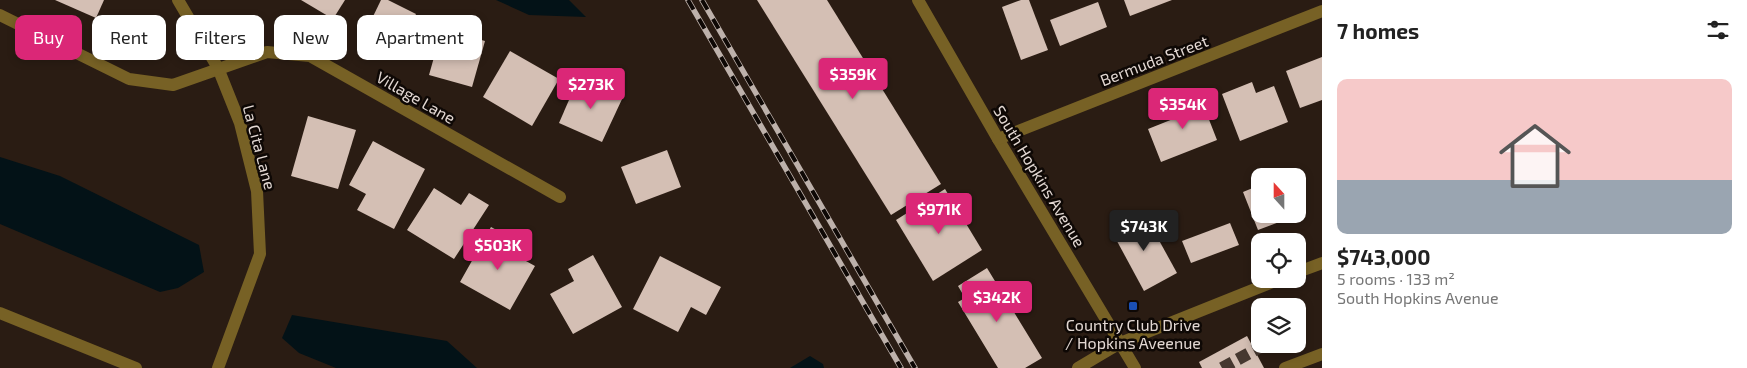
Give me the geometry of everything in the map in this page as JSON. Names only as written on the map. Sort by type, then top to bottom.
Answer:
[{"type":"street","name":"La Cita Lane","points":[[178,0],[218,68],[240,123],[258,191],[260,254],[218,368]]},
{"type":"street","name":"South Hopkins Avenue","points":[[918,0],[998,139],[1135,368]]},
{"type":"street","name":"Bermuda Street","points":[[998,139],[1322,11]]},
{"type":"street","name":"Village Lane","points":[[0,15],[129,79],[174,85],[266,52],[310,56],[560,197]]},
{"type":"street","points":[[1306,269],[1322,263]]},
{"type":"street","points":[[1078,368],[1120,343],[1258,288]]},
{"type":"street","points":[[0,313],[136,368]]},
{"type":"street","points":[[1285,368],[1322,354]]},
{"type":"shaded area","points":[[496,0],[569,0],[586,17],[529,15]]},
{"type":"shaded area","points":[[0,157],[60,176],[199,245],[204,272],[178,288],[160,292],[0,224]]},
{"type":"shaded area","points":[[292,315],[447,341],[477,368],[336,368],[299,353],[282,338]]},
{"type":"shaded area","points":[[810,356],[823,364],[824,368],[790,368]]},
{"type":"building","points":[[55,0],[104,0],[97,15],[92,16]]},
{"type":"building","points":[[301,0],[345,0],[336,15],[326,15]]},
{"type":"building","points":[[381,0],[388,0],[416,14],[416,15],[374,15]]},
{"type":"building","points":[[757,0],[827,0],[941,184],[891,215]]},
{"type":"building","points":[[1021,0],[1029,0],[1048,50],[1021,60],[1002,7]]},
{"type":"building","points":[[1124,0],[1172,0],[1130,16]]},
{"type":"building","points":[[1098,2],[1107,27],[1060,46],[1050,20]]},
{"type":"building","points":[[482,40],[485,41],[482,52]]},
{"type":"building","points":[[510,51],[559,79],[532,126],[483,97]]},
{"type":"building","points":[[1322,57],[1322,100],[1300,108],[1286,71]]},
{"type":"building","points":[[433,60],[480,60],[472,87],[429,75]]},
{"type":"building","points":[[579,77],[623,97],[602,142],[559,123]]},
{"type":"building","points":[[1252,82],[1256,93],[1274,86],[1288,122],[1240,141],[1222,94]]},
{"type":"building","points":[[1199,94],[1217,140],[1161,162],[1148,129],[1178,117],[1173,104]]},
{"type":"building","points":[[308,116],[356,130],[338,189],[291,176]]},
{"type":"building","points":[[373,141],[425,169],[394,229],[357,210],[366,194],[349,185]]},
{"type":"building","points":[[667,150],[681,187],[636,204],[621,167]]},
{"type":"building","points":[[434,188],[461,205],[469,193],[489,205],[454,259],[407,230]]},
{"type":"building","points":[[945,189],[982,250],[933,281],[896,220]]},
{"type":"building","points":[[1251,189],[1251,212],[1243,192]]},
{"type":"building","points":[[1144,213],[1177,273],[1144,291],[1111,230]]},
{"type":"building","points":[[1230,223],[1239,245],[1191,263],[1182,241]]},
{"type":"building","points":[[1255,223],[1277,223],[1258,230]]},
{"type":"building","points":[[491,227],[513,239],[506,250],[535,266],[510,310],[460,282]]},
{"type":"building","points":[[593,255],[622,307],[573,334],[550,294],[574,281],[568,269]]},
{"type":"building","points":[[660,256],[721,287],[706,315],[691,307],[678,332],[633,309]]},
{"type":"building","points":[[987,268],[1042,358],[1025,368],[998,368],[958,302],[965,298],[958,286]]},
{"type":"building","points":[[1247,336],[1251,344],[1251,353],[1256,353],[1264,368],[1202,368],[1199,362]]},
{"type":"tunnel","points":[[1222,368],[1251,352]]},
{"type":"railway","points":[[688,0],[901,368]]},
{"type":"railway","points":[[702,0],[915,368]]},
{"type":"place","name":"Country Club Drive / Hopkins Aveenue","points":[[1133,306]]}]
